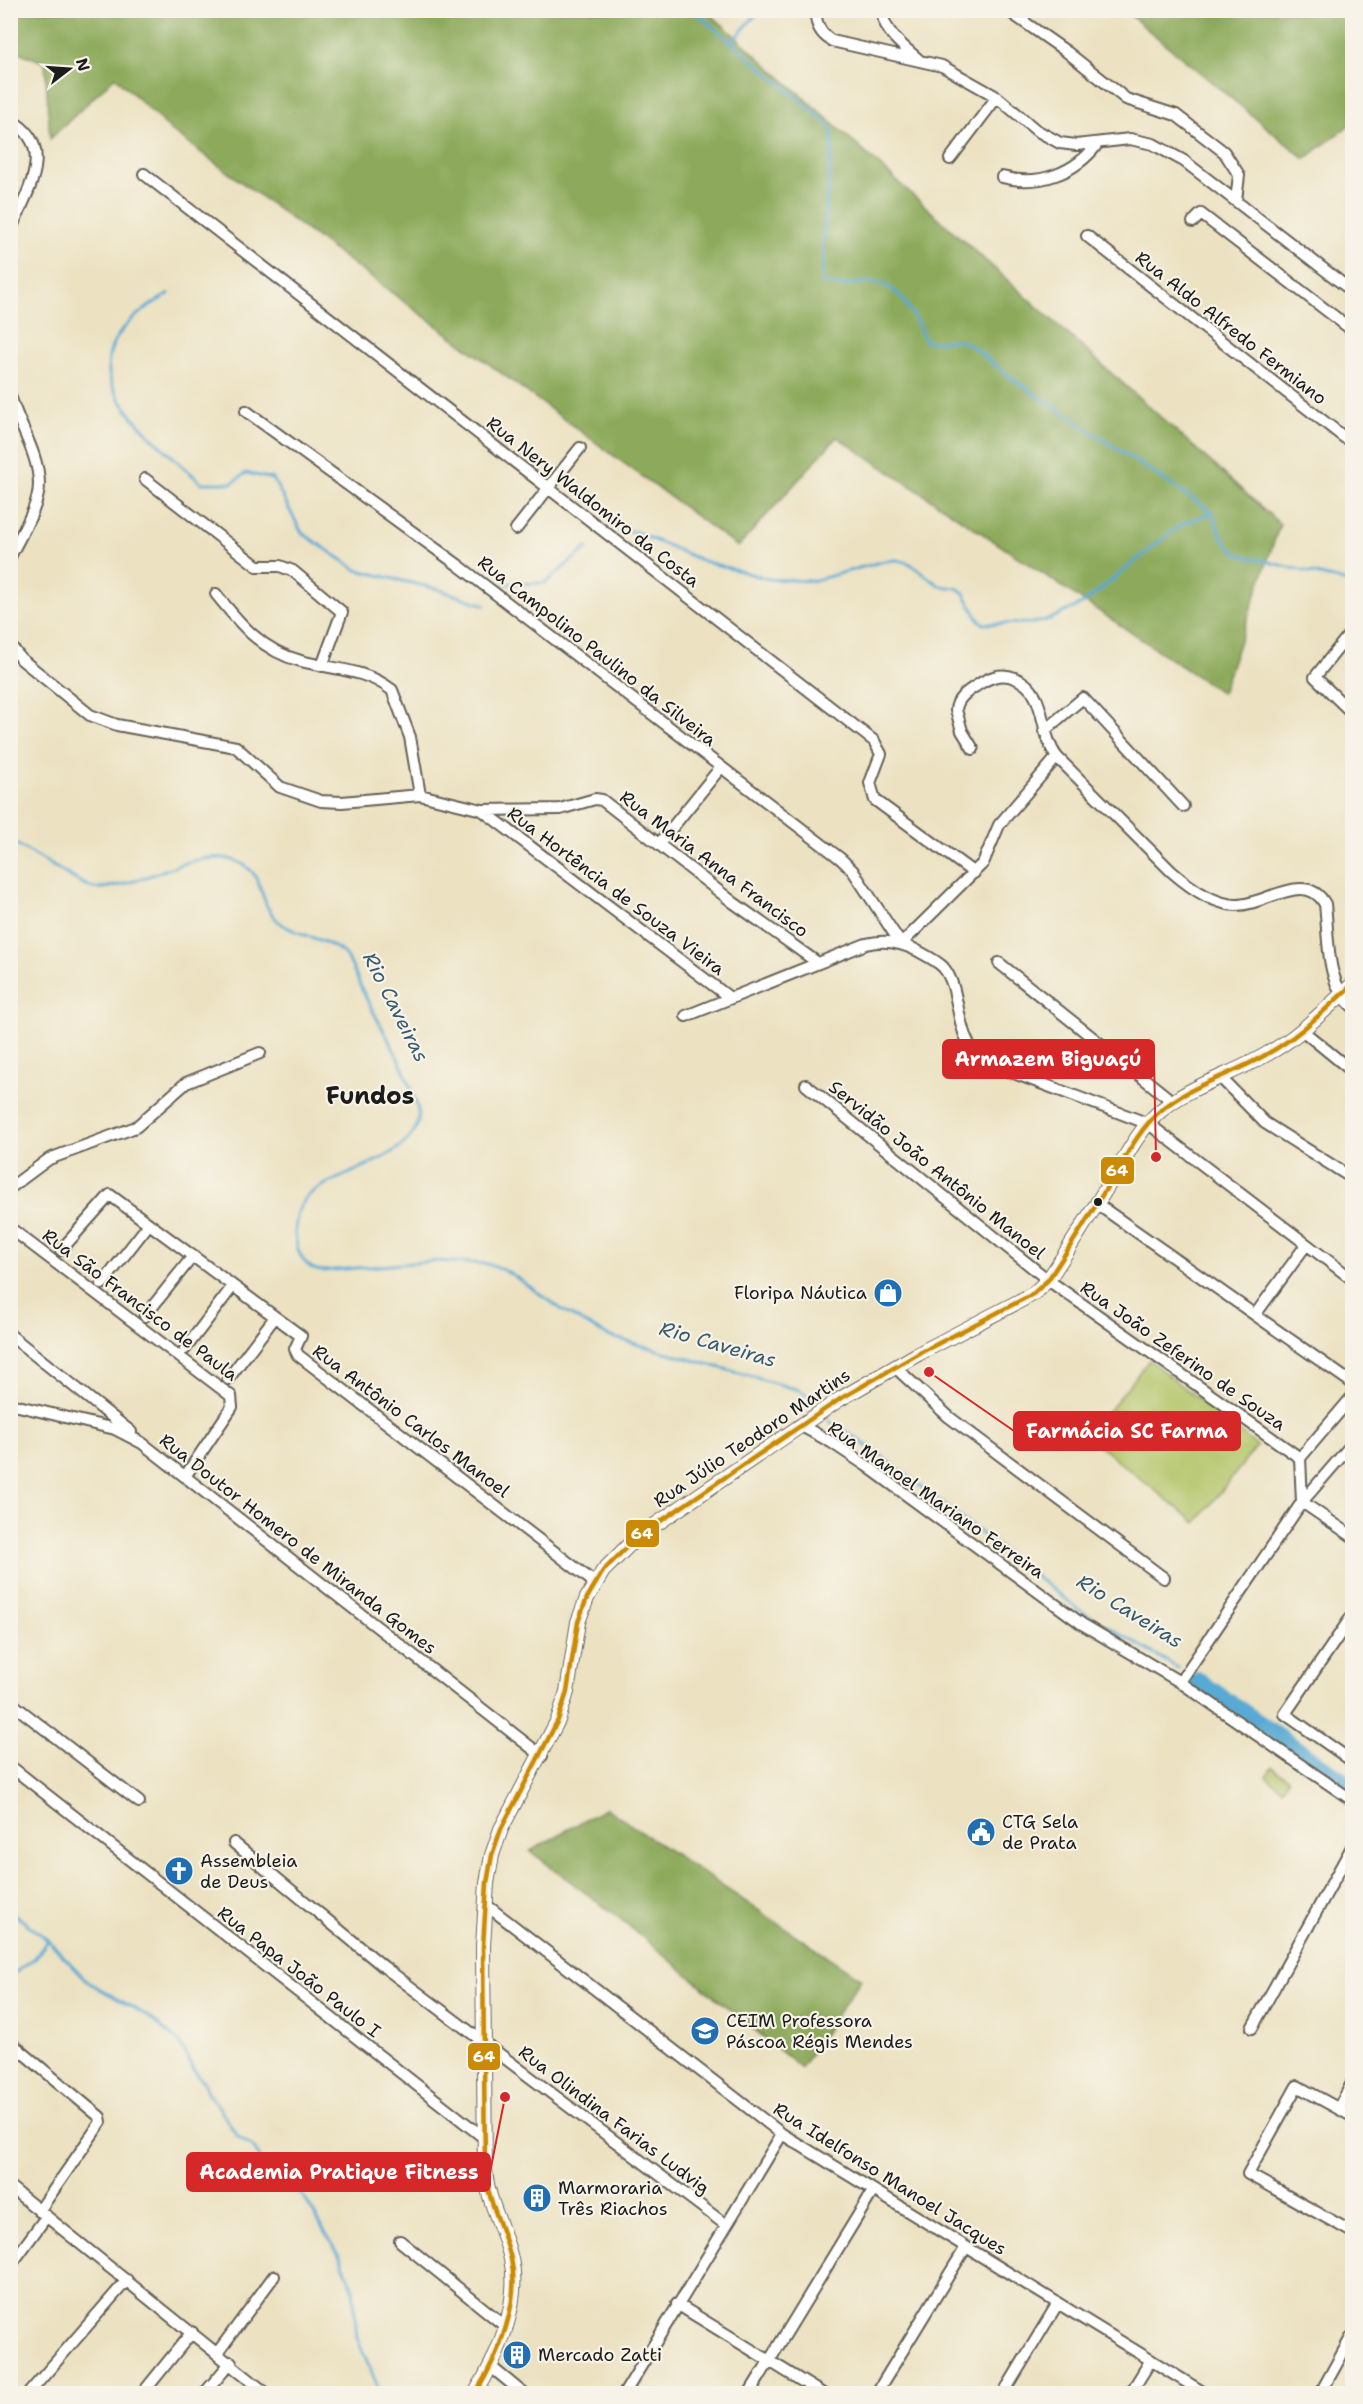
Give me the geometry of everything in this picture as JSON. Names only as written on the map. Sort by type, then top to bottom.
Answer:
[{"type":"main road","name":"Rua Júlio Teodoro Martins","points":[[475,2394],[490,2366],[504,2326],[512,2300],[514,2277],[507,2246],[488,2196],[483,2137],[485,1904],[496,1841],[542,1756],[563,1706],[578,1623],[595,1583],[612,1560],[636,1538],[800,1425],[895,1366],[1018,1304],[1048,1280],[1149,1124],[1172,1101],[1253,1063],[1303,1031],[1353,985]]},
{"type":"street","points":[[882,10],[883,20],[892,35],[923,63]]},
{"type":"street","points":[[1007,10],[1067,52],[1126,99],[1176,115],[1224,152],[1239,175],[1236,201]]},
{"type":"street","points":[[816,16],[824,36],[832,41],[942,66],[997,97],[1052,140],[1069,144],[1130,139],[1153,144],[1184,161],[1353,291]]},
{"type":"street","points":[[950,159],[997,97]]},
{"type":"street","points":[[10,120],[30,134],[36,158],[34,174],[10,231]]},
{"type":"street","points":[[1002,177],[1028,182],[1057,175],[1081,162],[1098,143]]},
{"type":"street","name":"Rua Nery Waldomiro da Costa","points":[[144,174],[874,741],[881,754],[870,783],[874,800],[974,873]]},
{"type":"street","points":[[1193,222],[1201,214],[1353,330]]},
{"type":"street","name":"Rua Aldo Alfredo Fermiano","points":[[1087,236],[1345,438],[1353,429]]},
{"type":"street","points":[[10,395],[34,462],[39,486],[28,520],[10,557]]},
{"type":"street","name":"Rua Campolino Paulino da Silveira","points":[[246,411],[458,565],[848,865],[901,944]]},
{"type":"street","points":[[516,529],[580,447]]},
{"type":"street","points":[[145,479],[257,566],[280,566],[293,571],[342,612],[322,666]]},
{"type":"street","points":[[216,594],[240,625],[257,640],[285,656],[362,675],[392,690],[410,737],[420,795]]},
{"type":"street","points":[[1353,634],[1351,632],[1315,677],[1353,713]]},
{"type":"street","points":[[10,645],[21,659],[90,715],[117,725],[236,747],[280,787],[332,802],[420,795],[482,810]]},
{"type":"street","points":[[973,749],[962,731],[956,710],[957,703],[969,691],[999,675],[1017,678],[1031,688],[1038,701],[1044,731],[1056,757],[1171,871],[1214,900],[1244,905],[1294,889],[1308,889],[1315,893],[1325,904],[1333,972],[1340,996],[1353,1006]]},
{"type":"street","points":[[1044,731],[1083,698],[1183,806]]},
{"type":"street","points":[[901,944],[983,863],[999,825],[1056,757]]},
{"type":"street","points":[[658,844],[721,767]]},
{"type":"street","name":"Rua Maria Anna Francisco","points":[[482,810],[560,809],[595,799],[602,800],[818,963]]},
{"type":"street","name":"Rua Hortência de Souza Vieira","points":[[482,810],[730,998]]},
{"type":"street","points":[[686,1016],[874,942],[901,944],[943,967],[951,983],[964,1035],[974,1054],[982,1061],[1149,1124],[1353,1279]]},
{"type":"street","points":[[999,963],[1172,1101]]},
{"type":"street","points":[[1303,1031],[1353,1071]]},
{"type":"street","points":[[10,1188],[49,1159],[136,1127],[186,1083],[260,1053]]},
{"type":"street","points":[[1220,1077],[1265,1123],[1353,1178]]},
{"type":"street","name":"Servidão João Antônio Manoel","points":[[806,1085],[1048,1280]]},
{"type":"street","name":"Rua Antônio Carlos Manoel","points":[[61,1250],[110,1195],[301,1336],[295,1349],[298,1355],[595,1583]]},
{"type":"street","points":[[1097,1204],[1353,1383]]},
{"type":"street","points":[[102,1284],[149,1224]]},
{"type":"street","name":"Rua São Francisco de Paula","points":[[10,1228],[231,1396],[232,1407],[186,1475]]},
{"type":"street","points":[[1255,1315],[1306,1245]]},
{"type":"street","points":[[145,1316],[193,1256]]},
{"type":"street","name":"Rua João Zeferino de Souza","points":[[1048,1280],[1300,1458]]},
{"type":"street","points":[[185,1349],[233,1286]]},
{"type":"street","points":[[228,1379],[275,1317]]},
{"type":"street","points":[[10,1335],[142,1443]]},
{"type":"street","points":[[895,1366],[949,1417],[1164,1578]]},
{"type":"street","points":[[1302,1502],[1300,1458],[1353,1397]]},
{"type":"street","name":"Rua Doutor Homero de Miranda Gomes","points":[[10,1404],[115,1429],[142,1443],[186,1475],[542,1756]]},
{"type":"street","name":"Rua Manoel Mariano Ferreira","points":[[800,1425],[852,1456],[1082,1624],[1180,1682],[1353,1800]]},
{"type":"street","points":[[1180,1682],[1302,1502],[1353,1444]]},
{"type":"street","points":[[1302,1502],[1353,1536]]},
{"type":"street","points":[[1353,1616],[1285,1714],[1353,1761]]},
{"type":"street","points":[[10,1702],[139,1802]]},
{"type":"street","name":"Rua Papa João Paulo I","points":[[10,1766],[483,2137]]},
{"type":"street","name":"Rua Olindina Farias Ludvig","points":[[234,1843],[384,1967],[726,2225]]},
{"type":"street","points":[[1252,2028],[1353,1847]]},
{"type":"street","name":"Rua Idelfonso Manoel Jacques","points":[[485,1904],[782,2134],[1206,2394]]},
{"type":"street","points":[[10,2042],[100,2117],[101,2122],[10,2266]]},
{"type":"street","points":[[1339,2108],[1353,2083]]},
{"type":"street","points":[[1353,2116],[1297,2086],[1248,2174],[1353,2232]]},
{"type":"street","points":[[624,2393],[782,2134]]},
{"type":"street","points":[[10,2187],[231,2362],[267,2394]]},
{"type":"street","points":[[749,2394],[873,2191]]},
{"type":"street","points":[[400,2241],[504,2326]]},
{"type":"street","points":[[876,2394],[966,2247]]},
{"type":"street","points":[[218,2352],[274,2276]]},
{"type":"street","points":[[28,2394],[127,2280]]},
{"type":"street","points":[[1003,2394],[1058,2303]]},
{"type":"street","points":[[677,2304],[823,2394]]},
{"type":"street","points":[[142,2394],[192,2332]]},
{"type":"street","points":[[1320,2394],[1353,2337]]},
{"type":"street","points":[[1130,2394],[1151,2360]]},
{"type":"street","points":[[204,2394],[231,2362]]},
{"type":"street","points":[[490,2366],[524,2394]]},
{"type":"green space","points":[[10,11],[707,11],[1280,524],[1222,693],[837,437],[738,547],[173,132],[115,77],[50,139],[45,63],[11,49]]},
{"type":"green space","points":[[1125,11],[1352,11],[1352,123],[1305,159]]},
{"type":"green space","points":[[1149,1360],[1257,1446],[1196,1523],[1088,1437]]},
{"type":"green space","points":[[1272,1767],[1289,1779],[1282,1789],[1266,1776]]},
{"type":"green space","points":[[606,1808],[861,1979],[801,2068],[619,1918],[530,1851]]},
{"type":"waterway","points":[[693,10],[828,124],[833,135],[824,226],[823,282],[837,285],[874,283],[885,285],[895,291],[909,309],[926,342],[959,340],[970,345],[1014,380],[1212,512],[1225,542],[1241,555],[1352,583]]},
{"type":"waterway","points":[[732,42],[760,10]]},
{"type":"waterway","points":[[169,294],[133,319],[113,344],[108,367],[115,391],[130,414],[151,437],[201,483],[232,483],[246,473],[273,479],[302,533],[357,570],[437,589],[485,605]]},
{"type":"waterway","points":[[616,529],[636,532],[703,561],[769,579],[813,581],[884,561],[897,560],[909,563],[940,586],[957,588],[964,593],[978,619],[984,624],[1033,623],[1050,619],[1084,603],[1180,525],[1212,512]]},
{"type":"waterway","points":[[503,584],[545,583],[587,548]]},
{"type":"waterway","name":"Rio Caveiras","points":[[10,841],[93,888],[126,883],[197,860],[229,859],[241,863],[256,877],[270,912],[277,920],[284,926],[330,944],[348,959],[395,1052],[418,1111],[416,1127],[407,1140],[376,1161],[321,1187],[302,1203],[298,1214],[296,1239],[304,1261],[312,1268],[323,1271],[436,1261],[488,1264],[510,1273],[567,1313],[608,1336],[799,1390],[810,1397]]},
{"type":"waterway","name":"Rio Caveiras","points":[[828,1420],[876,1452],[1078,1609],[1178,1668]]},
{"type":"waterway","name":"Rio Caveiras","points":[[1198,1681],[1352,1788]]},
{"type":"waterway","points":[[10,1911],[48,1940],[88,1982],[146,2015],[179,2042],[193,2069],[205,2084],[207,2093],[219,2107],[237,2136],[253,2147],[263,2162],[304,2197],[341,2258],[353,2289],[357,2338],[381,2394]]},
{"type":"waterway","points":[[13,1974],[35,1958],[48,1940]]},
{"type":"transit line","name":"64","points":[[475,2394],[499,2346],[513,2293],[511,2259],[489,2194],[485,2171],[483,1946],[487,1883],[492,1855],[501,1829],[558,1720],[567,1692],[578,1622],[587,1598],[603,1571],[636,1538],[840,1399],[918,1354],[1033,1294],[1048,1280],[1134,1142],[1159,1112],[1184,1094],[1279,1047],[1352,985]]},
{"type":"place","name":"Armazem Biguaçú","points":[[1156,1157]]},
{"type":"place","name":"Floripa Náutica","points":[[888,1293]]},
{"type":"place","name":"Farmácia SC Farma","points":[[929,1372]]},
{"type":"place","name":"CTG Sela de Prata","points":[[981,1832]]},
{"type":"place","name":"Assembleia de Deus","points":[[179,1871]]},
{"type":"place","name":"CEIM Professora Páscoa Régis Mendes","points":[[705,2031]]},
{"type":"place","name":"Academia Pratique Fitness","points":[[505,2097]]},
{"type":"place","name":"Marmoraria Três Riachos","points":[[537,2198]]},
{"type":"place","name":"Mercado Zatti","points":[[517,2355]]},
{"type":"district","name":"Fundos","points":[[370,1096]]}]
